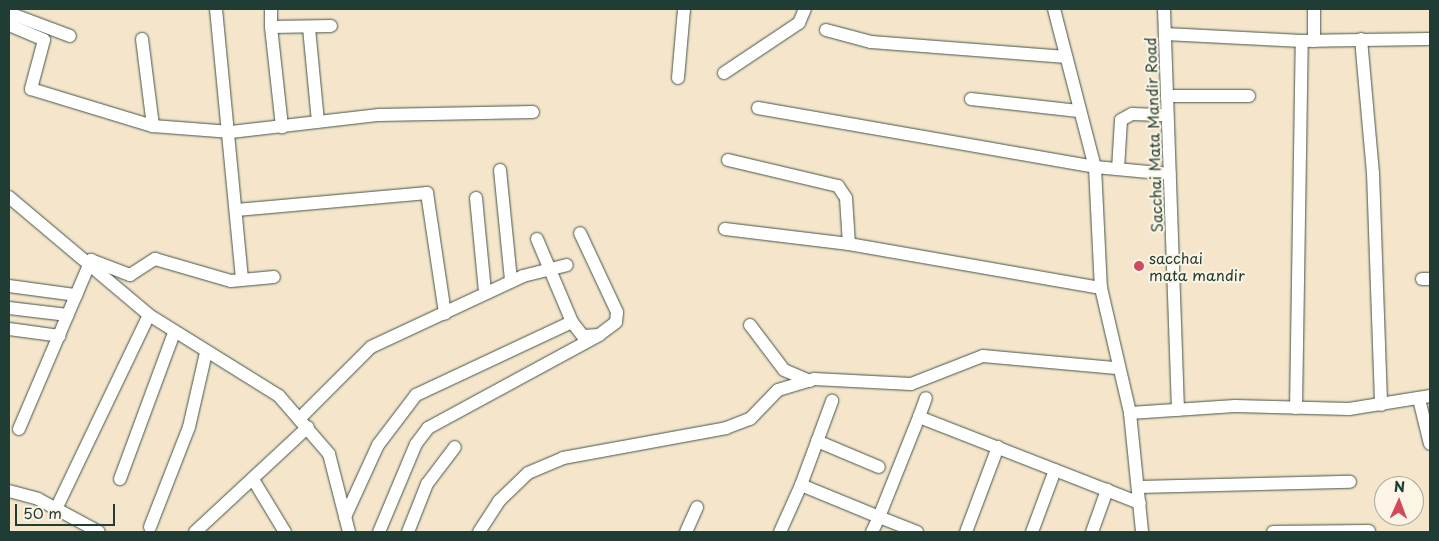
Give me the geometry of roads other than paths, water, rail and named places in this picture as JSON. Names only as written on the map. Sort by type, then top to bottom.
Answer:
[{"type":"street","points":[[216,9],[231,132],[242,279]]},
{"type":"street","points":[[272,9],[272,27],[282,126]]},
{"type":"street","points":[[678,78],[684,9]]},
{"type":"street","points":[[724,73],[799,23],[805,9]]},
{"type":"street","points":[[1054,9],[1078,111],[1094,167],[1102,288],[1116,368],[1130,414],[1139,487],[1142,532]]},
{"type":"street","name":"Sacchai Mata Mandir Road","points":[[1164,9],[1178,410]]},
{"type":"street","points":[[1296,408],[1308,41],[1314,9]]},
{"type":"street","points":[[9,13],[70,36]]},
{"type":"street","points":[[9,25],[44,40],[31,89],[153,126],[231,132],[379,115],[533,112]]},
{"type":"street","points":[[272,27],[309,28],[331,26]]},
{"type":"street","points":[[309,28],[318,122]]},
{"type":"street","points":[[826,30],[871,42],[1066,57]]},
{"type":"street","points":[[1165,34],[1308,41],[1430,39]]},
{"type":"street","points":[[142,39],[153,126]]},
{"type":"street","points":[[1361,39],[1372,173],[1381,405]]},
{"type":"street","points":[[1167,96],[1250,96]]},
{"type":"street","points":[[971,99],[1078,111]]},
{"type":"street","points":[[758,108],[1094,167],[1170,174]]},
{"type":"street","points":[[1118,169],[1120,120],[1132,114],[1168,115]]},
{"type":"street","points":[[728,160],[838,186],[846,198],[849,244]]},
{"type":"street","points":[[500,170],[511,281]]},
{"type":"street","points":[[236,210],[427,194],[446,314]]},
{"type":"street","points":[[9,197],[149,315],[206,354],[278,396],[304,423],[329,454],[349,532]]},
{"type":"street","points":[[476,198],[485,292]]},
{"type":"street","points":[[724,229],[849,244],[1102,288]]},
{"type":"street","points":[[379,532],[416,444],[428,428],[599,335],[616,322],[617,312],[580,233]]},
{"type":"street","points":[[537,240],[548,270],[572,322],[583,336],[599,335]]},
{"type":"street","points":[[19,429],[91,260],[130,275],[155,259],[206,276],[242,279],[274,277]]},
{"type":"street","points":[[195,532],[254,480],[372,347],[446,314],[485,292],[511,281],[567,265]]},
{"type":"street","points":[[9,286],[76,296]]},
{"type":"street","points":[[9,308],[68,315]]},
{"type":"street","points":[[56,509],[149,315]]},
{"type":"street","points":[[345,517],[378,445],[416,395],[572,322]]},
{"type":"street","points":[[750,325],[784,370],[810,380],[911,384],[983,356],[1116,368]]},
{"type":"street","points":[[9,329],[60,336]]},
{"type":"street","points":[[120,479],[174,333]]},
{"type":"street","points":[[150,527],[189,427],[206,354]]},
{"type":"street","points":[[480,532],[499,501],[528,473],[563,458],[726,428],[750,419],[778,390],[810,380]]},
{"type":"street","points":[[1130,414],[1178,410],[1381,405],[1424,397],[1430,444]]},
{"type":"street","points":[[872,532],[926,398]]},
{"type":"street","points":[[780,532],[801,485],[832,401]]},
{"type":"street","points":[[919,417],[1140,503]]},
{"type":"street","points":[[817,441],[879,467]]},
{"type":"street","points":[[408,532],[427,484],[456,447]]},
{"type":"street","points":[[966,532],[998,448]]},
{"type":"street","points":[[1032,532],[1055,470]]},
{"type":"street","points":[[254,480],[284,532]]},
{"type":"street","points":[[1139,487],[1350,482]]},
{"type":"street","points":[[801,485],[917,532]]},
{"type":"street","points":[[9,490],[56,509],[99,532]]},
{"type":"street","points":[[1092,532],[1107,490]]},
{"type":"street","points":[[686,532],[697,507]]},
{"type":"street","points":[[1273,532],[1369,530]]},
{"type":"place","name":"sacchai mata mandir","points":[[1139,266]]}]
